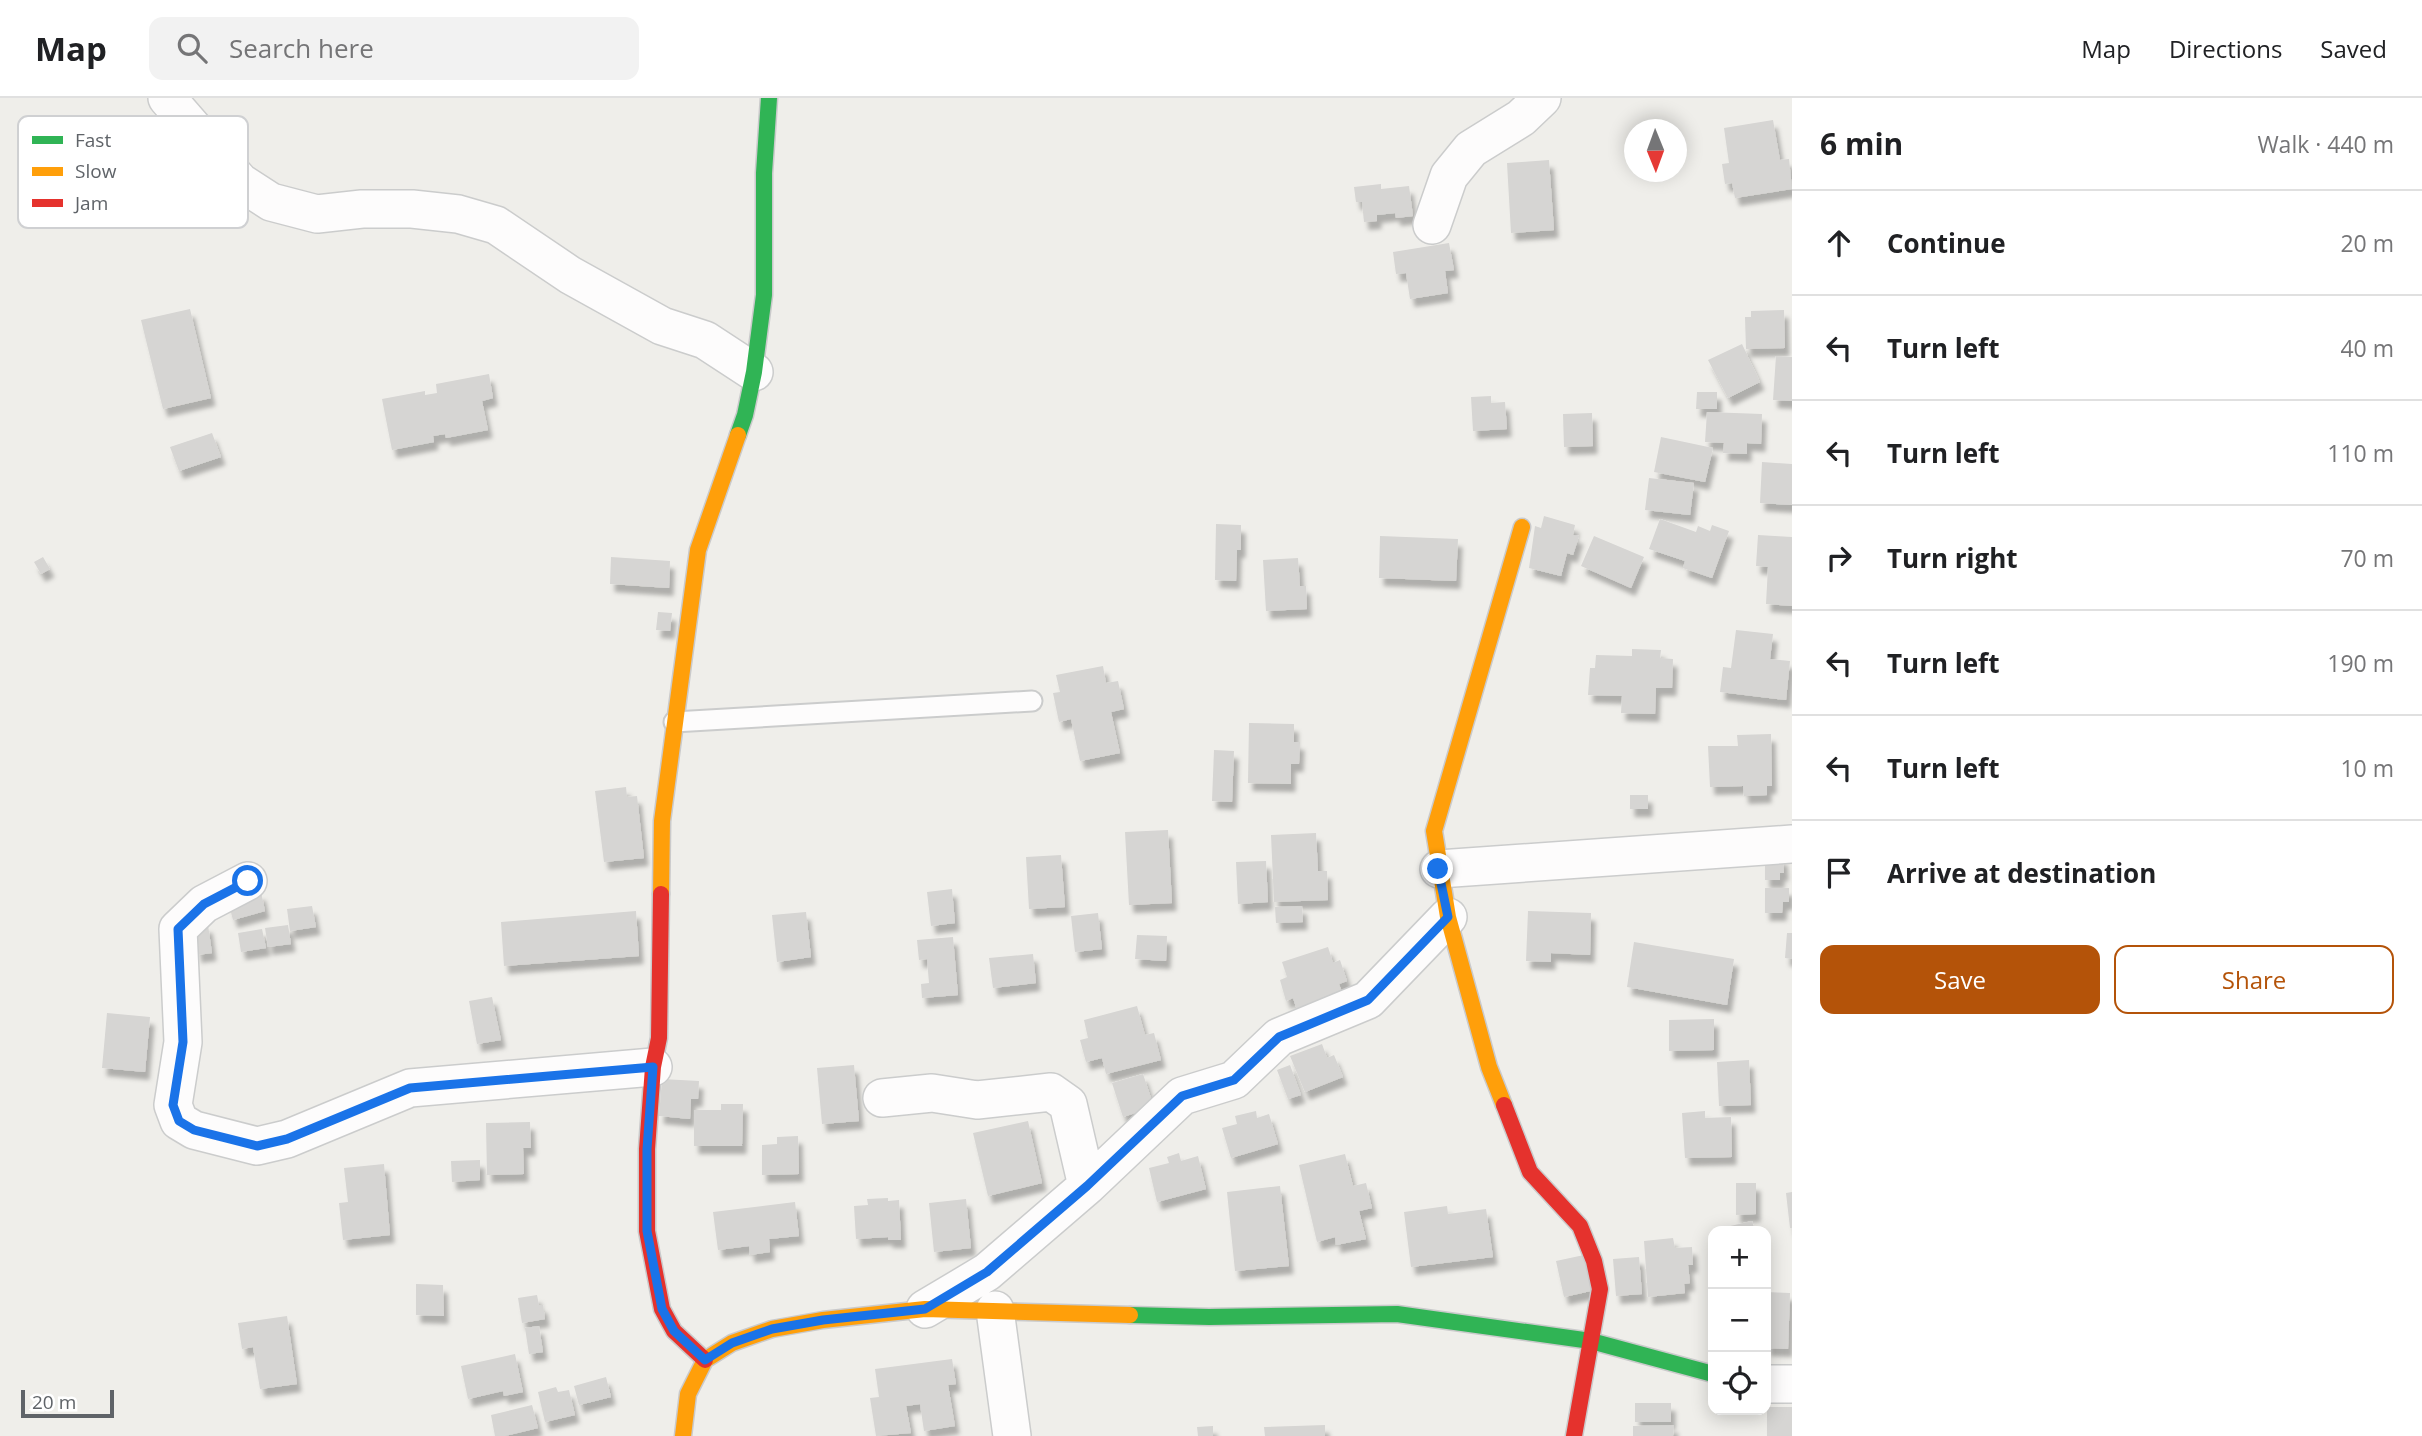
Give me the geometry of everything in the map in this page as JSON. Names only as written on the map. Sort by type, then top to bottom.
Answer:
[{"type":"street","points":[[167,98],[183,116]]},
{"type":"street","points":[[705,1360],[674,1331],[662,1309],[647,1231],[647,1149],[653,1067],[659,1038],[662,821],[698,550],[745,415],[754,372],[764,295],[764,173],[769,98]]},
{"type":"street","points":[[1432,225],[1449,176],[1471,149],[1521,118],[1542,98]]},
{"type":"street","points":[[248,187],[271,202],[317,214],[362,209],[412,209],[458,214],[496,225],[570,275],[662,326],[705,340],[754,372]]},
{"type":"street","points":[[1522,527],[1434,831],[1438,869],[1448,917],[1489,1067],[1530,1172],[1580,1226],[1594,1261],[1600,1289],[1574,1436]]},
{"type":"street","points":[[1438,869],[1792,844]]},
{"type":"street","points":[[248,881],[204,904],[178,929],[183,1042],[173,1105],[179,1121],[194,1130],[257,1146],[287,1139],[410,1088],[653,1067]]},
{"type":"street","points":[[925,1309],[987,1272],[1087,1186],[1182,1096],[1234,1080],[1279,1037],[1368,1000],[1448,917]]},
{"type":"street","points":[[882,1098],[932,1093],[977,1100],[1051,1092],[1069,1104],[1087,1186]]},
{"type":"street","points":[[682,1436],[688,1394],[705,1360],[732,1343],[772,1329],[823,1320],[925,1309],[1209,1317],[1397,1314],[1591,1341],[1708,1373]]},
{"type":"street","points":[[995,1310],[1012,1436]]},
{"type":"street","points":[[1771,1384],[1792,1384]]},
{"type":"lane","points":[[674,722],[1032,701]]},
{"type":"building","points":[[1773,120],[1780,160],[1789,159],[1792,189],[1735,198],[1732,183],[1725,184],[1722,164],[1729,163],[1724,128]]},
{"type":"building","points":[[1549,160],[1554,230],[1511,233],[1507,163]]},
{"type":"building","points":[[1381,184],[1381,189],[1409,186],[1413,216],[1396,218],[1395,213],[1377,215],[1377,221],[1364,222],[1362,202],[1356,202],[1354,187]]},
{"type":"building","points":[[1449,243],[1454,270],[1445,271],[1448,293],[1410,299],[1406,273],[1396,274],[1393,252]]},
{"type":"building","points":[[190,309],[211,398],[163,409],[141,320]]},
{"type":"building","points":[[1784,310],[1785,348],[1746,349],[1745,317],[1751,317],[1751,311]]},
{"type":"building","points":[[1742,344],[1760,382],[1728,398],[1708,360]]},
{"type":"building","points":[[1776,356],[1792,357],[1792,401],[1773,400]]},
{"type":"building","points":[[489,374],[493,398],[482,401],[488,430],[446,438],[445,434],[433,436],[434,442],[392,450],[382,399],[425,391],[425,395],[437,393],[436,384]]},
{"type":"building","points":[[1697,392],[1717,392],[1717,409],[1696,409]]},
{"type":"building","points":[[1491,396],[1491,403],[1505,402],[1507,429],[1473,431],[1471,397]]},
{"type":"building","points":[[1707,412],[1762,414],[1761,444],[1747,443],[1747,454],[1723,453],[1724,443],[1705,442]]},
{"type":"building","points":[[1592,413],[1593,446],[1564,447],[1563,414]]},
{"type":"building","points":[[212,433],[221,457],[179,471],[170,447]]},
{"type":"building","points":[[1661,437],[1713,448],[1705,482],[1654,472]]},
{"type":"building","points":[[1762,462],[1792,464],[1792,505],[1760,503]]},
{"type":"building","points":[[1649,478],[1694,483],[1690,515],[1645,510]]},
{"type":"building","points":[[1544,516],[1575,525],[1573,535],[1579,536],[1573,555],[1567,553],[1561,576],[1529,568],[1535,526],[1541,528]]},
{"type":"building","points":[[1660,519],[1696,532],[1698,526],[1710,531],[1712,525],[1729,531],[1712,578],[1683,568],[1685,561],[1649,549]]},
{"type":"building","points":[[1216,524],[1241,525],[1241,550],[1237,550],[1236,581],[1215,580]]},
{"type":"building","points":[[1758,535],[1792,537],[1792,606],[1766,604],[1768,567],[1756,566]]},
{"type":"building","points":[[1380,536],[1458,539],[1456,581],[1379,578]]},
{"type":"building","points":[[1594,536],[1644,557],[1631,588],[1581,566]]},
{"type":"building","points":[[43,557],[50,569],[41,574],[34,562]]},
{"type":"building","points":[[611,557],[670,561],[669,588],[610,584]]},
{"type":"building","points":[[1298,558],[1300,586],[1306,586],[1307,609],[1266,611],[1263,560]]},
{"type":"building","points":[[658,612],[672,613],[670,631],[656,630]]},
{"type":"building","points":[[1736,630],[1773,634],[1770,659],[1790,661],[1786,700],[1720,692],[1723,667],[1731,668]]},
{"type":"building","points":[[1632,649],[1661,650],[1660,658],[1673,659],[1672,688],[1656,688],[1655,714],[1621,713],[1622,696],[1588,695],[1590,668],[1595,668],[1596,655],[1632,656]]},
{"type":"building","points":[[1103,666],[1106,683],[1118,681],[1124,709],[1111,712],[1120,753],[1080,761],[1071,719],[1059,722],[1053,693],[1060,692],[1056,675]]},
{"type":"building","points":[[1249,723],[1294,724],[1294,742],[1300,742],[1299,764],[1291,764],[1291,784],[1248,783]]},
{"type":"building","points":[[1771,734],[1772,786],[1767,786],[1767,795],[1744,796],[1743,786],[1710,787],[1708,746],[1738,746],[1737,735]]},
{"type":"building","points":[[1214,750],[1234,751],[1232,802],[1212,801]]},
{"type":"building","points":[[626,787],[627,797],[637,796],[644,858],[604,862],[595,791]]},
{"type":"building","points":[[1630,795],[1648,795],[1648,809],[1630,809]]},
{"type":"building","points":[[1168,830],[1172,903],[1129,905],[1125,832]]},
{"type":"building","points":[[1316,833],[1318,871],[1327,871],[1328,900],[1274,902],[1271,835]]},
{"type":"building","points":[[1061,855],[1065,907],[1029,909],[1026,857]]},
{"type":"building","points":[[1765,857],[1783,857],[1784,873],[1780,873],[1780,880],[1765,880]]},
{"type":"building","points":[[1266,861],[1268,902],[1238,904],[1236,862]]},
{"type":"building","points":[[1765,888],[1789,888],[1789,902],[1783,902],[1782,913],[1765,913]]},
{"type":"building","points":[[952,889],[955,923],[931,926],[927,892]]},
{"type":"building","points":[[261,892],[265,911],[233,920],[228,901]]},
{"type":"building","points":[[312,906],[316,927],[290,931],[287,909]]},
{"type":"building","points":[[1302,906],[1303,922],[1276,923],[1275,907]]},
{"type":"building","points":[[636,911],[639,956],[504,966],[501,922]]},
{"type":"building","points":[[1528,911],[1591,913],[1590,955],[1551,953],[1551,962],[1526,961]]},
{"type":"building","points":[[806,912],[811,957],[777,962],[772,915]]},
{"type":"building","points":[[1098,913],[1102,949],[1075,952],[1071,916]]},
{"type":"building","points":[[208,925],[212,953],[197,955],[193,926]]},
{"type":"building","points":[[288,925],[291,944],[268,947],[265,928]]},
{"type":"building","points":[[262,929],[266,948],[241,952],[238,933]]},
{"type":"building","points":[[1787,933],[1792,933],[1792,959],[1785,958]]},
{"type":"building","points":[[1137,935],[1167,936],[1166,961],[1135,959]]},
{"type":"building","points":[[953,937],[958,995],[922,998],[921,984],[929,983],[927,959],[919,960],[917,940]]},
{"type":"building","points":[[1634,942],[1734,959],[1727,1005],[1627,987]]},
{"type":"building","points":[[1328,947],[1333,963],[1340,960],[1347,981],[1339,984],[1343,995],[1297,1010],[1293,998],[1286,1001],[1280,980],[1287,977],[1282,962]]},
{"type":"building","points":[[1033,954],[1036,983],[993,988],[989,958]]},
{"type":"building","points":[[492,997],[501,1040],[477,1044],[469,1001]]},
{"type":"building","points":[[1137,1006],[1145,1035],[1154,1033],[1161,1060],[1106,1074],[1102,1058],[1086,1062],[1080,1040],[1088,1038],[1084,1020]]},
{"type":"building","points":[[107,1013],[150,1017],[145,1072],[102,1068]]},
{"type":"building","points":[[1714,1019],[1714,1050],[1669,1051],[1669,1020]]},
{"type":"building","points":[[1322,1044],[1327,1058],[1334,1055],[1343,1077],[1305,1092],[1290,1056]]},
{"type":"building","points":[[1749,1060],[1751,1105],[1719,1106],[1717,1062]]},
{"type":"building","points":[[854,1065],[859,1121],[822,1124],[817,1068]]},
{"type":"building","points":[[1290,1065],[1301,1095],[1288,1099],[1277,1070]]},
{"type":"building","points":[[1143,1074],[1154,1107],[1123,1117],[1112,1083]]},
{"type":"building","points":[[662,1079],[699,1081],[698,1099],[691,1099],[690,1119],[659,1116]]},
{"type":"building","points":[[721,1104],[743,1104],[742,1146],[694,1146],[694,1110],[721,1110]]},
{"type":"building","points":[[1256,1111],[1257,1118],[1269,1114],[1278,1144],[1231,1158],[1222,1128],[1237,1124],[1235,1116]]},
{"type":"building","points":[[1705,1111],[1705,1118],[1731,1117],[1732,1157],[1685,1158],[1682,1113]]},
{"type":"building","points":[[1028,1121],[1042,1183],[988,1196],[973,1133]]},
{"type":"building","points":[[530,1122],[531,1148],[523,1148],[524,1174],[487,1175],[486,1123]]},
{"type":"building","points":[[798,1136],[799,1174],[762,1175],[762,1145],[777,1144],[777,1137]]},
{"type":"building","points":[[1179,1153],[1181,1161],[1198,1156],[1206,1189],[1157,1202],[1149,1168],[1169,1163],[1167,1157]]},
{"type":"building","points":[[1345,1154],[1353,1186],[1366,1183],[1372,1208],[1359,1211],[1366,1239],[1336,1245],[1335,1237],[1317,1242],[1299,1165]]},
{"type":"building","points":[[480,1160],[480,1180],[452,1182],[451,1161]]},
{"type":"building","points":[[384,1164],[390,1235],[343,1240],[339,1203],[348,1202],[344,1168]]},
{"type":"building","points":[[1736,1183],[1756,1183],[1756,1214],[1736,1215]]},
{"type":"building","points":[[1280,1186],[1289,1266],[1235,1271],[1227,1192]]},
{"type":"building","points":[[1792,1192],[1792,1228],[1790,1228],[1786,1193]]},
{"type":"building","points":[[888,1198],[888,1201],[899,1200],[901,1240],[888,1240],[888,1237],[856,1239],[854,1206],[868,1205],[867,1199]]},
{"type":"building","points":[[966,1199],[971,1248],[934,1252],[929,1203]]},
{"type":"building","points":[[795,1202],[799,1236],[769,1239],[770,1252],[750,1255],[749,1246],[718,1250],[713,1212]]},
{"type":"building","points":[[1447,1206],[1448,1214],[1486,1209],[1493,1257],[1411,1267],[1404,1212]]},
{"type":"building","points":[[1752,1221],[1754,1226],[1730,1226]]},
{"type":"building","points":[[1673,1238],[1675,1248],[1692,1247],[1693,1265],[1688,1265],[1690,1283],[1684,1284],[1685,1293],[1648,1297],[1644,1241]]},
{"type":"building","points":[[1584,1255],[1591,1291],[1564,1297],[1556,1261]]},
{"type":"building","points":[[1639,1257],[1642,1294],[1616,1296],[1613,1259]]},
{"type":"building","points":[[416,1284],[443,1285],[444,1316],[416,1315]]},
{"type":"building","points":[[1771,1292],[1790,1293],[1788,1349],[1771,1348]]},
{"type":"building","points":[[537,1295],[539,1305],[543,1305],[545,1319],[522,1323],[518,1298]]},
{"type":"building","points":[[287,1316],[297,1384],[260,1389],[253,1347],[242,1349],[238,1323]]},
{"type":"building","points":[[539,1326],[543,1352],[529,1354],[525,1328]]},
{"type":"building","points":[[515,1354],[523,1392],[504,1396],[503,1391],[468,1399],[461,1366]]},
{"type":"building","points":[[952,1359],[956,1384],[948,1385],[955,1426],[924,1431],[920,1404],[906,1406],[911,1433],[876,1436],[870,1398],[879,1397],[875,1369]]},
{"type":"building","points":[[606,1377],[611,1397],[579,1405],[574,1386]]},
{"type":"building","points":[[556,1387],[558,1392],[569,1390],[575,1415],[545,1422],[538,1392]]},
{"type":"building","points":[[1635,1403],[1671,1403],[1671,1422],[1635,1422]]},
{"type":"building","points":[[532,1405],[538,1428],[495,1436],[491,1415]]},
{"type":"building","points":[[1771,1407],[1792,1407],[1792,1436],[1767,1436],[1767,1415],[1771,1415]]},
{"type":"building","points":[[1325,1425],[1325,1436],[1265,1436],[1264,1427]]},
{"type":"building","points":[[1674,1425],[1673,1436],[1633,1436],[1633,1426]]},
{"type":"building","points":[[1213,1426],[1213,1436],[1198,1436],[1197,1427]]},
{"type":"traffic: fast","points":[[738,435],[754,372],[764,295],[764,173],[769,98]]},
{"type":"traffic: fast","points":[[1130,1315],[1209,1317],[1397,1314],[1591,1341],[1708,1373]]},
{"type":"traffic: slow","points":[[661,894],[662,821],[698,550],[738,435]]},
{"type":"traffic: slow","points":[[1504,1105],[1489,1067],[1448,917],[1434,831],[1522,527]]},
{"type":"traffic: slow","points":[[683,1436],[688,1394],[705,1360],[732,1343],[772,1329],[823,1320],[925,1309],[1130,1315]]},
{"type":"traffic: jam","points":[[661,894],[659,1038],[653,1067],[647,1149],[647,1231],[662,1309],[674,1331],[705,1360]]},
{"type":"traffic: jam","points":[[1504,1105],[1530,1172],[1580,1226],[1594,1261],[1600,1289],[1574,1436]]},
{"type":"route","points":[[248,881],[204,904],[178,929],[183,1042],[173,1105],[179,1121],[194,1130],[257,1146],[287,1139],[410,1088],[653,1067],[647,1149],[647,1231],[662,1309],[674,1331],[705,1360],[732,1343],[772,1329],[823,1320],[925,1309],[987,1272],[1087,1186],[1182,1096],[1234,1080],[1279,1037],[1368,1000],[1448,917],[1438,869]]}]
